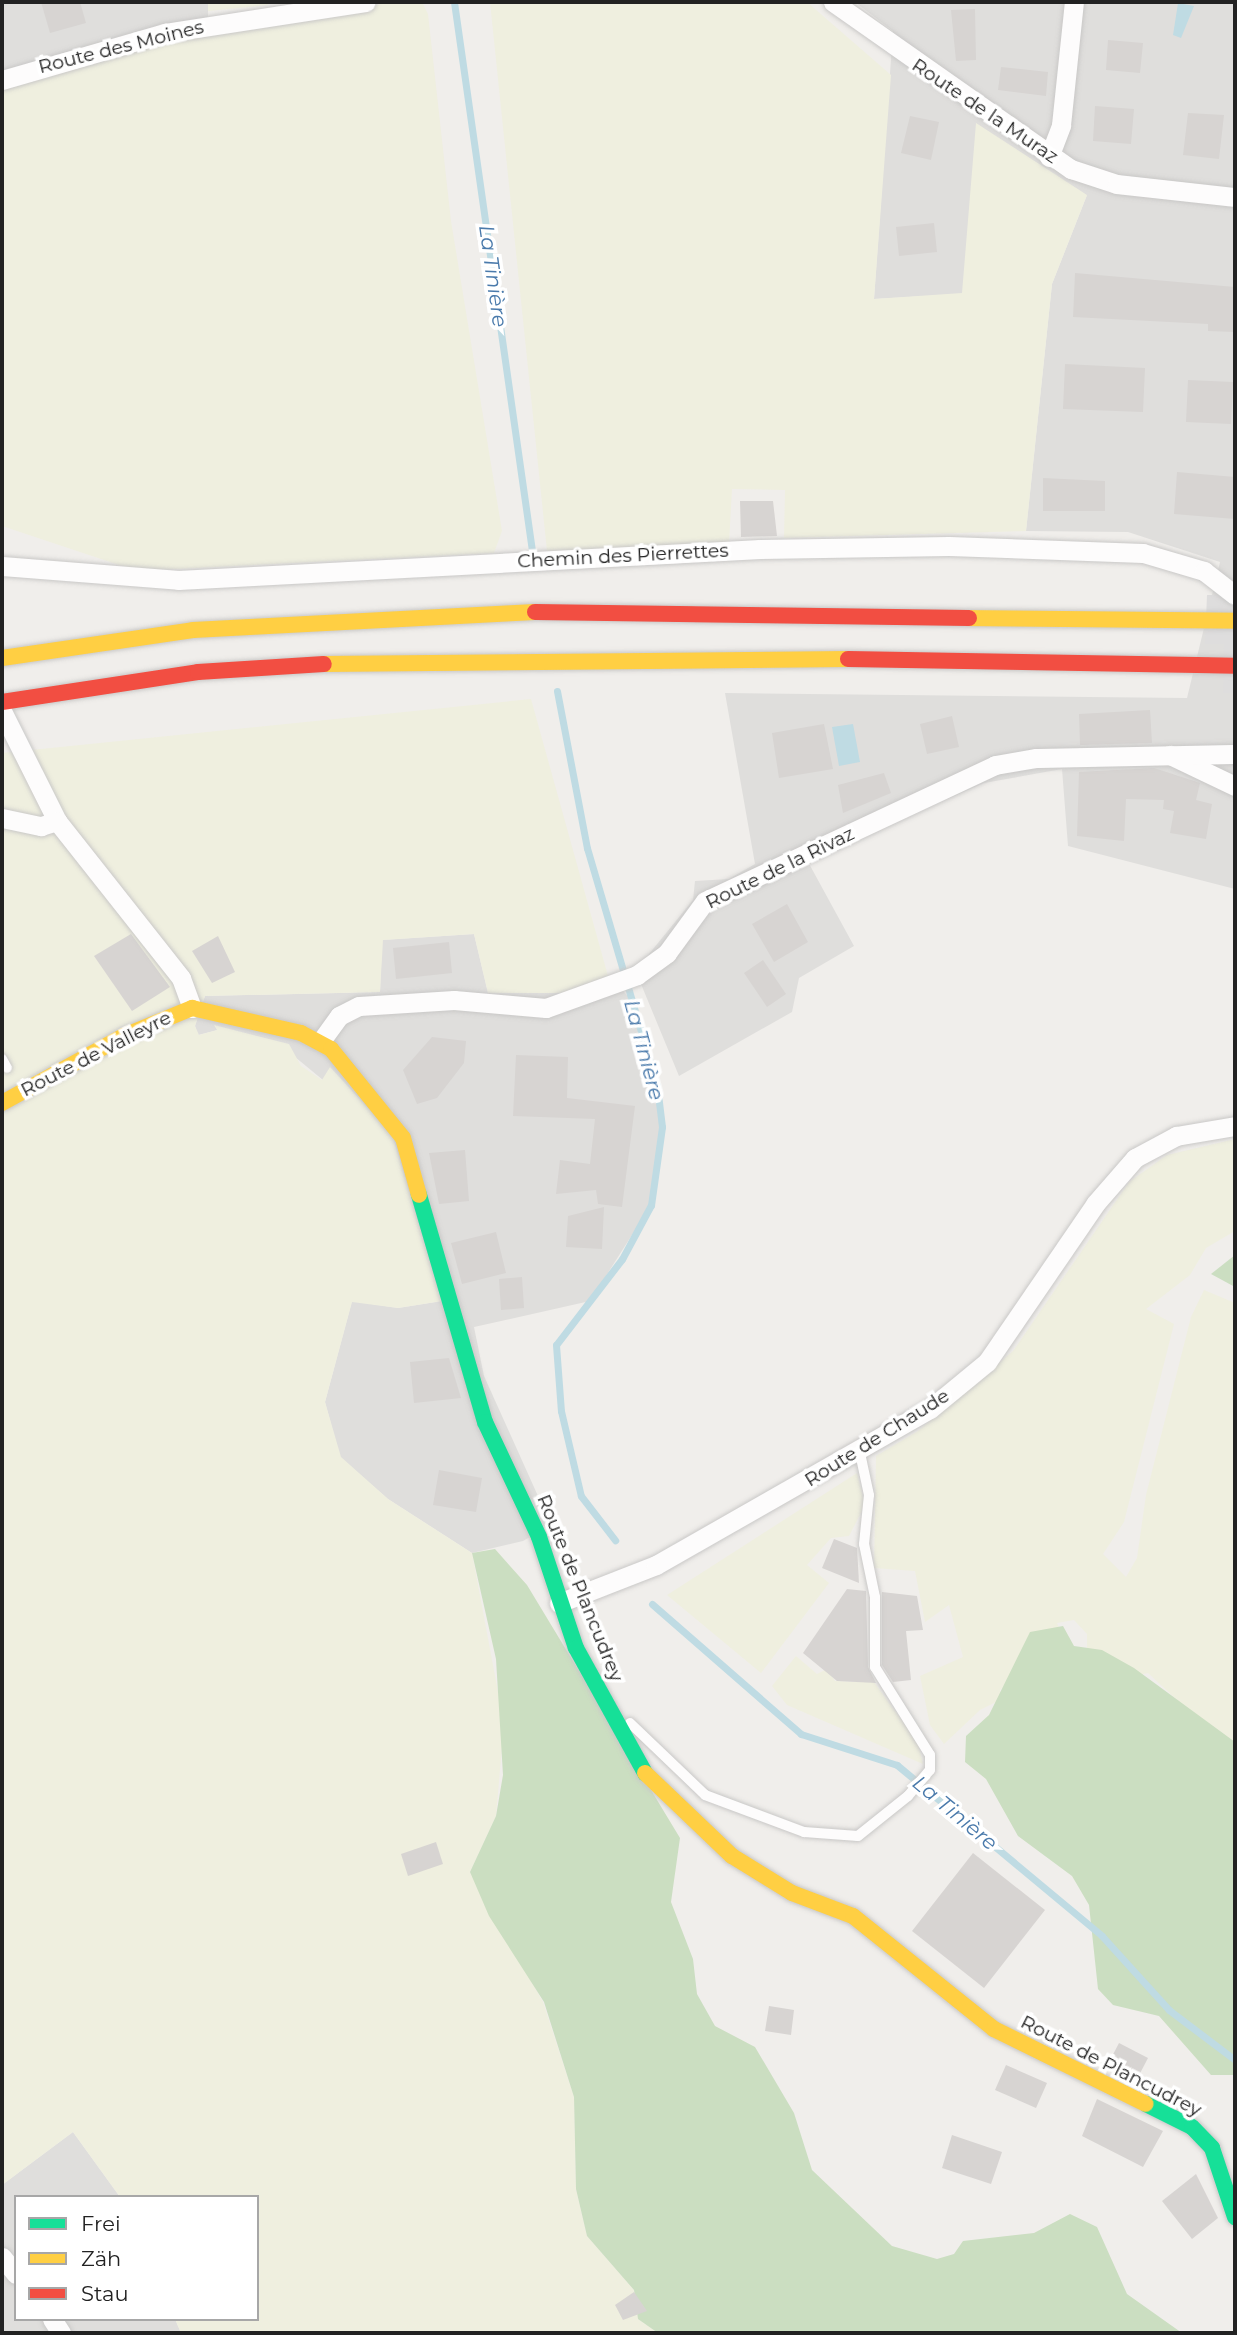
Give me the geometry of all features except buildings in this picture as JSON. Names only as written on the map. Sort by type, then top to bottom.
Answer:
[{"type":"main road","points":[[2,658],[192,630],[499,612],[1235,621]]},
{"type":"main road","points":[[2,702],[198,672],[407,659],[670,656],[1230,666]]},
{"type":"main road","points":[[192,1008],[321,1041]]},
{"type":"main road","name":"Route de Valleyre","points":[[2,1103],[124,1036],[192,1008]]},
{"type":"main road","name":"Route de Plancudrey","points":[[321,1041],[370,1090],[403,1138],[485,1422],[539,1537],[559,1603],[610,1715],[660,1791],[732,1856],[792,1894],[853,1916],[1005,2036],[1192,2127],[1212,2148],[1235,2217]]},
{"type":"street","name":"Route des Moines","points":[[2,80],[145,37],[366,2]]},
{"type":"street","name":"Route de la Muraz","points":[[833,2],[1049,157],[1117,184],[1235,197]]},
{"type":"street","points":[[1049,157],[1061,125],[1074,2]]},
{"type":"street","name":"Chemin des Pierrettes","points":[[2,566],[178,580],[747,550],[948,547],[1143,553],[1204,571],[1235,595]]},
{"type":"street","points":[[2,711],[57,821],[176,972],[192,1008]]},
{"type":"street","points":[[1168,754],[1235,786]]},
{"type":"street","name":"Route de la Rivaz","points":[[321,1041],[339,1016],[359,1006],[466,1000],[546,1008],[637,975],[667,953],[705,901],[968,775],[1025,759],[1235,754]]},
{"type":"street","points":[[2,818],[41,826],[57,821]]},
{"type":"street","name":"Route de Chaude","points":[[559,1603],[630,1578],[860,1453],[930,1409],[987,1362],[1095,1204],[1135,1158],[1176,1136],[1235,1126]]},
{"type":"lane","points":[[610,1715],[626,1720],[661,1759],[716,1801],[804,1832],[858,1836],[908,1796],[929,1771],[924,1739],[875,1667],[875,1597],[864,1544],[869,1495],[860,1453]]},
{"type":"shaded area","points":[[2,2],[208,2],[208,19],[151,28],[2,73]]},
{"type":"shaded area","points":[[855,2],[1235,2],[1235,889],[1068,846],[1062,769],[984,783],[807,860],[854,946],[799,978],[792,1012],[679,1076],[641,984],[640,965],[693,900],[695,881],[729,879],[755,864],[725,693],[1187,698],[1220,562],[1128,532],[1026,531],[1052,284],[1087,195],[962,294],[874,299],[893,31]]},
{"type":"shaded area","points":[[474,934],[488,993],[608,976],[628,996],[657,1086],[662,1127],[651,1205],[590,1301],[474,1327],[484,1376],[551,1525],[523,1541],[472,1553],[388,1499],[340,1457],[325,1402],[352,1301],[398,1308],[442,1301],[330,1068],[323,1080],[289,1052],[215,1026],[218,1030],[198,1035],[195,1026],[205,996],[380,992],[382,940]]},
{"type":"shaded area","points":[[73,2132],[119,2195],[14,2195],[14,2321],[176,2321],[181,2333],[2,2333],[2,2185]]},
{"type":"green space","points":[[208,2],[268,2],[268,5],[208,11]]},
{"type":"green space","points":[[386,2],[422,2],[428,14],[451,221],[502,531],[494,553],[137,571],[2,526],[2,89],[202,33],[348,15]]},
{"type":"green space","points":[[490,2],[807,2],[891,75],[874,299],[962,293],[976,123],[1087,195],[1052,284],[1026,531],[784,538],[785,490],[732,489],[729,544],[547,551]]},
{"type":"green space","points":[[531,699],[608,976],[562,993],[488,993],[474,934],[383,940],[380,992],[205,996],[195,1026],[199,1035],[217,1030],[214,1025],[289,1044],[301,1066],[322,1080],[330,1067],[392,1134],[442,1301],[398,1308],[352,1302],[325,1402],[341,1457],[388,1499],[472,1553],[504,1724],[496,1816],[470,1872],[543,2002],[574,2097],[576,2189],[587,2236],[634,2290],[638,2319],[658,2333],[181,2333],[176,2321],[259,2321],[259,2195],[119,2195],[73,2132],[2,2185],[2,753]]},
{"type":"green space","points":[[1235,1139],[1235,1231],[1206,1248],[1190,1275],[1146,1309],[1174,1324],[1124,1522],[1103,1554],[1126,1577],[1137,1558],[1146,1495],[1191,1317],[1204,1290],[1235,1303],[1235,1754],[1148,1673],[1106,1682],[1087,1656],[1087,1634],[1074,1620],[1057,1623],[1061,1632],[1000,1690],[1002,1699],[980,1710],[944,1744],[930,1725],[920,1676],[963,1657],[949,1605],[925,1622],[915,1571],[874,1568],[876,1456],[918,1431],[1013,1351],[1129,1182],[1167,1155]]},
{"type":"green space","points":[[1235,1255],[1235,1287],[1211,1274]]},
{"type":"green space","points":[[857,1473],[865,1505],[849,1536],[831,1538],[807,1565],[829,1583],[761,1673],[667,1595]]},
{"type":"green space","points":[[495,1549],[527,1585],[680,1838],[671,1902],[693,1959],[697,1994],[715,2026],[755,2047],[794,2113],[812,2170],[892,2246],[937,2259],[954,2254],[963,2241],[1034,2233],[1070,2214],[1097,2227],[1127,2294],[1182,2333],[658,2333],[638,2319],[634,2290],[587,2236],[576,2189],[574,2097],[544,2002],[489,1916],[470,1872],[496,1816],[503,1775],[496,1659],[472,1553]]},
{"type":"green space","points":[[1063,1626],[1074,1646],[1102,1650],[1134,1668],[1235,1742],[1235,2075],[1211,2075],[1159,2016],[1113,2005],[1098,1989],[1089,1905],[1072,1876],[1018,1836],[986,1779],[965,1762],[966,1736],[989,1715],[1030,1632]]},
{"type":"green space","points":[[796,1656],[817,1674],[827,1669],[835,1681],[860,1682],[861,1664],[918,1743],[923,1764],[787,1705],[772,1686]]},
{"type":"water","points":[[1178,3],[1194,6],[1181,38],[1173,35]]},
{"type":"water","points":[[853,724],[860,762],[839,766],[832,727]]},
{"type":"pier","points":[[1207,595],[1235,595],[1235,693],[1223,693],[1224,644],[1205,644]]},
{"type":"waterway","name":"La Tinière","points":[[454,2],[532,551]]},
{"type":"waterway","name":"La Tinière","points":[[557,691],[587,848],[657,1086],[662,1127],[651,1205],[622,1259],[556,1345],[561,1411],[581,1496],[615,1540]]},
{"type":"waterway","name":"La Tinière","points":[[652,1604],[801,1734],[897,1765],[1102,1936],[1169,2010],[1235,2060]]},
{"type":"traffic: fast","points":[[419,1195],[485,1422],[539,1537],[576,1648],[645,1773]]},
{"type":"traffic: fast","points":[[1146,2104],[1192,2127],[1212,2148],[1235,2217]]},
{"type":"traffic: slow","points":[[2,658],[193,630],[535,612]]},
{"type":"traffic: slow","points":[[969,618],[1235,621]]},
{"type":"traffic: slow","points":[[324,664],[848,659]]},
{"type":"traffic: slow","points":[[2,1103],[124,1036],[192,1008],[301,1033],[331,1049],[403,1138],[419,1195]]},
{"type":"traffic: slow","points":[[645,1773],[732,1856],[792,1893],[853,1916],[994,2029],[1146,2104]]},
{"type":"traffic: jam","points":[[535,612],[969,618]]},
{"type":"traffic: jam","points":[[848,659],[1235,666]]},
{"type":"traffic: jam","points":[[2,702],[198,672],[324,664]]}]
